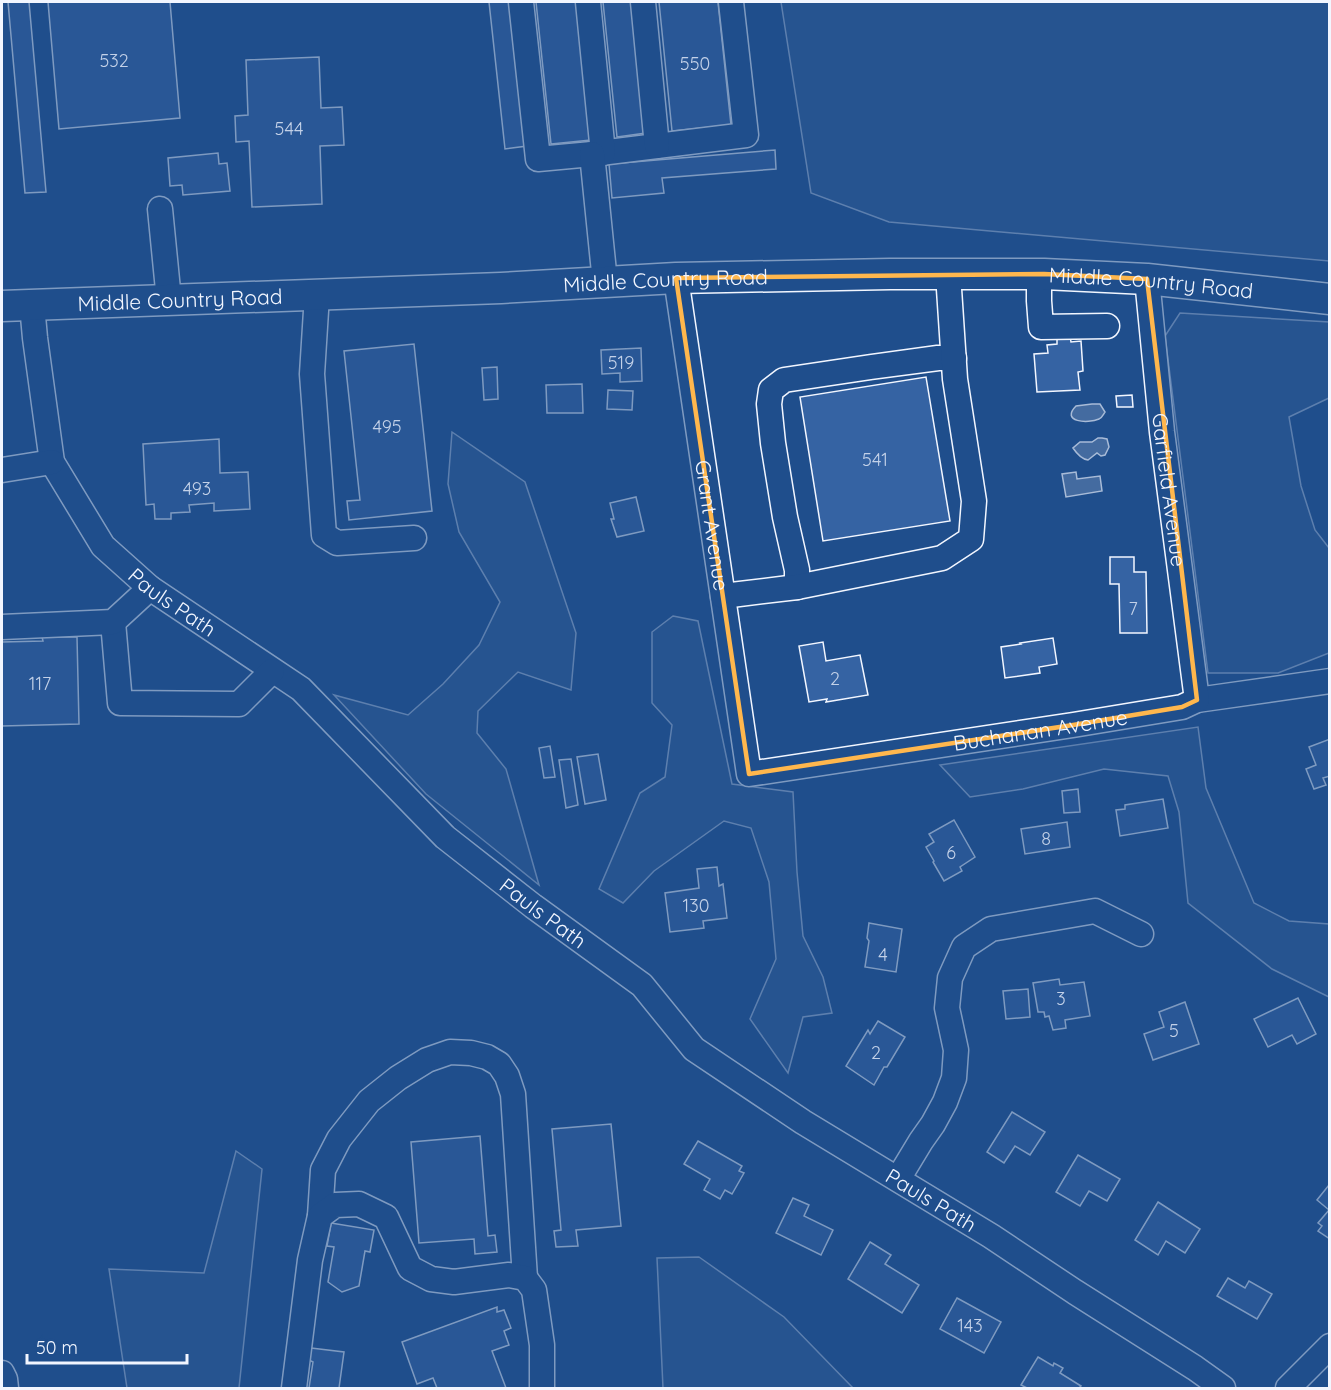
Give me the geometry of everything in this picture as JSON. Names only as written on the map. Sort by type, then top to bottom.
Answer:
[{"type":"main road","name":"Middle Country Road","points":[[2,306],[501,288],[676,278],[948,274],[1039,274],[1147,279],[1329,299]]},
{"type":"street","points":[[521,2],[538,159],[746,135],[731,2]]},
{"type":"street","points":[[588,2],[605,282]]},
{"type":"street","points":[[643,2],[657,146]]},
{"type":"street","points":[[160,209],[169,300]]},
{"type":"street","points":[[723,596],[797,586],[942,558],[970,539],[974,501],[955,379],[948,274]]},
{"type":"street","points":[[1039,274],[1041,327],[1107,326]]},
{"type":"street","name":"Grant Avenue","points":[[676,278],[749,774]]},
{"type":"street","name":"Garfield Avenue","points":[[1147,279],[1162,432],[1197,700]]},
{"type":"street","points":[[317,295],[312,374],[324,535],[337,543],[414,538]]},
{"type":"street","name":"Pauls Path","points":[[32,305],[34,338],[52,462],[103,546],[150,588],[301,689],[445,837],[533,906],[642,985],[694,1049],[803,1122],[991,1236],[1223,1389]]},
{"type":"street","points":[[797,586],[797,570],[773,442],[769,404],[771,390],[784,380],[871,366],[954,358]]},
{"type":"street","points":[[2,470],[52,462]]},
{"type":"street","points":[[2,627],[112,622],[150,588]]},
{"type":"street","points":[[112,622],[120,703],[239,704],[272,671]]},
{"type":"street","name":"Buchanan Avenue","points":[[749,774],[1160,711],[1182,707],[1197,700],[1329,681]]},
{"type":"street","points":[[898,1179],[941,1109],[954,1078],[956,1050],[947,1008],[950,978],[964,947],[991,929],[1095,911],[1141,934]]},
{"type":"street","points":[[294,1389],[310,1260],[320,1216],[323,1170],[339,1138],[369,1101],[398,1078],[427,1060],[450,1052],[471,1053],[487,1057],[499,1064],[507,1076],[513,1094],[525,1278],[534,1290],[542,1345],[543,1389]]},
{"type":"street","points":[[320,1216],[335,1205],[359,1204],[386,1217],[410,1268],[431,1279],[454,1282],[509,1275],[525,1278]]},
{"type":"street","points":[[1288,1389],[1329,1346]]},
{"type":"street","points":[[2,1373],[6,1389]]},
{"type":"highlighted area","points":[[1044,274],[1147,279],[1197,700],[1182,707],[749,774],[676,278]]},
{"type":"shaded area","points":[[781,2],[1329,2],[1329,261],[889,222],[811,193]]},
{"type":"shaded area","points":[[1180,313],[1329,322],[1329,398],[1289,417],[1301,486],[1315,530],[1329,548],[1329,653],[1278,673],[1208,673],[1165,336]]},
{"type":"shaded area","points":[[1100,404],[1105,412],[1100,419],[1083,421],[1071,415],[1076,406]]},
{"type":"shaded area","points":[[452,432],[525,482],[576,633],[571,690],[518,672],[478,711],[477,733],[506,769],[539,885],[426,794],[334,695],[408,715],[443,684],[479,645],[500,602],[459,532],[448,484]]},
{"type":"shaded area","points":[[1098,438],[1107,439],[1109,447],[1105,455],[1101,456],[1097,453],[1088,460],[1083,459],[1073,448],[1080,442],[1092,442]]},
{"type":"shaded area","points":[[1076,472],[1077,479],[1100,476],[1102,491],[1066,497],[1062,474]]},
{"type":"shaded area","points":[[673,616],[698,621],[732,784],[793,792],[803,936],[823,977],[832,1013],[803,1017],[788,1073],[750,1019],[776,959],[769,882],[751,828],[724,821],[654,871],[623,903],[599,889],[640,793],[665,777],[672,725],[652,703],[652,632]]},
{"type":"shaded area","points":[[1198,727],[1206,788],[1254,903],[1289,921],[1329,924],[1329,997],[1272,969],[1188,903],[1179,812],[1168,776],[1104,769],[1023,789],[970,797],[940,765]]},
{"type":"shaded area","points":[[236,1151],[262,1169],[239,1388],[127,1388],[109,1269],[204,1273]]},
{"type":"shaded area","points":[[699,1257],[784,1317],[853,1388],[663,1388],[657,1258]]},
{"type":"building","points":[[8,2],[29,2],[46,192],[25,193]]},
{"type":"building","points":[[48,2],[170,2],[180,118],[59,129]]},
{"type":"building","points":[[489,2],[510,2],[527,146],[505,149]]},
{"type":"building","points":[[536,2],[576,2],[591,140],[551,144]]},
{"type":"building","points":[[603,2],[632,2],[646,133],[617,137]]},
{"type":"building","points":[[659,2],[718,2],[731,125],[672,131]]},
{"type":"building","points":[[319,57],[321,108],[342,107],[344,145],[320,146],[322,204],[252,207],[249,141],[236,142],[235,116],[248,115],[246,60]]},
{"type":"building","points":[[775,150],[776,169],[662,178],[664,193],[612,198],[609,164]]},
{"type":"building","points":[[218,153],[219,164],[227,163],[230,191],[183,195],[182,185],[170,186],[168,158]]},
{"type":"building","points":[[1070,336],[1071,342],[1081,341],[1083,371],[1078,372],[1080,390],[1037,392],[1034,354],[1048,353],[1047,345],[1057,344],[1057,337]]},
{"type":"building","points":[[414,344],[432,511],[349,520],[347,501],[360,500],[344,351]]},
{"type":"building","points":[[641,348],[642,381],[620,382],[620,373],[602,374],[601,350]]},
{"type":"building","points":[[497,367],[498,399],[484,400],[482,368]]},
{"type":"building","points":[[926,377],[950,521],[823,541],[800,397]]},
{"type":"building","points":[[582,384],[583,413],[547,413],[546,385]]},
{"type":"building","points":[[608,390],[633,391],[632,410],[607,409]]},
{"type":"building","points":[[1132,395],[1133,407],[1117,407],[1116,396]]},
{"type":"building","points":[[219,439],[220,473],[248,472],[250,509],[214,511],[214,503],[189,505],[190,512],[171,513],[171,519],[155,519],[154,504],[146,505],[143,444]]},
{"type":"building","points":[[636,497],[644,531],[617,537],[611,519],[614,519],[610,503]]},
{"type":"building","points":[[1110,557],[1134,557],[1134,572],[1146,572],[1147,633],[1120,633],[1119,584],[1110,584]]},
{"type":"building","points":[[42,637],[77,637],[79,724],[2,726],[2,642],[43,641]]},
{"type":"building","points":[[1053,638],[1057,664],[1039,667],[1040,673],[1005,678],[1001,647]]},
{"type":"building","points":[[823,642],[826,661],[860,655],[868,695],[826,702],[827,699],[809,702],[799,646]]},
{"type":"building","points":[[1330,739],[1330,776],[1323,778],[1326,785],[1314,789],[1306,769],[1316,765],[1309,747]]},
{"type":"building","points":[[550,746],[555,777],[544,778],[539,748]]},
{"type":"building","points":[[598,754],[606,800],[585,804],[577,757]]},
{"type":"building","points":[[571,759],[578,805],[566,808],[559,760]]},
{"type":"building","points":[[1078,789],[1080,812],[1064,813],[1062,791]]},
{"type":"building","points":[[1163,799],[1168,828],[1120,836],[1116,810],[1125,809],[1125,805]]},
{"type":"building","points":[[954,820],[975,857],[960,867],[962,871],[944,881],[926,847],[934,842],[929,834]]},
{"type":"building","points":[[1067,822],[1070,847],[1025,854],[1021,829]]},
{"type":"building","points":[[717,867],[719,886],[723,884],[727,918],[703,921],[704,928],[670,932],[665,893],[699,888],[697,869]]},
{"type":"building","points":[[869,923],[902,929],[896,972],[865,967]]},
{"type":"building","points":[[1059,979],[1060,985],[1084,982],[1090,1016],[1065,1020],[1066,1028],[1053,1030],[1049,1016],[1045,1017],[1044,1012],[1038,1012],[1033,983]]},
{"type":"building","points":[[1028,989],[1030,1017],[1006,1019],[1003,991]]},
{"type":"building","points":[[1298,998],[1316,1034],[1297,1044],[1292,1035],[1268,1047],[1254,1019]]},
{"type":"building","points":[[1185,1002],[1199,1044],[1153,1060],[1144,1034],[1164,1027],[1159,1012]]},
{"type":"building","points":[[878,1021],[905,1037],[874,1085],[846,1066],[868,1030],[870,1034]]},
{"type":"building","points":[[1012,1112],[1045,1132],[1030,1155],[1015,1146],[1004,1163],[987,1152]]},
{"type":"building","points":[[611,1124],[621,1226],[576,1230],[578,1246],[556,1247],[554,1231],[561,1230],[552,1129]]},
{"type":"building","points":[[480,1136],[488,1236],[495,1235],[497,1252],[475,1254],[474,1239],[419,1243],[411,1142]]},
{"type":"building","points":[[698,1141],[742,1166],[739,1171],[744,1173],[732,1194],[725,1190],[720,1199],[704,1190],[710,1179],[684,1164]]},
{"type":"building","points":[[1078,1155],[1120,1179],[1107,1201],[1089,1191],[1080,1206],[1056,1192]]},
{"type":"building","points":[[1329,1185],[1330,1239],[1318,1231],[1322,1226],[1318,1223],[1329,1210],[1317,1200]]},
{"type":"building","points":[[793,1198],[809,1205],[804,1216],[833,1230],[821,1255],[776,1233]]},
{"type":"building","points":[[1158,1202],[1200,1229],[1185,1253],[1166,1241],[1158,1255],[1135,1240]]},
{"type":"building","points":[[331,1223],[374,1230],[370,1252],[365,1251],[359,1286],[342,1292],[328,1282],[334,1247],[327,1246]]},
{"type":"building","points":[[870,1242],[891,1255],[885,1264],[919,1285],[902,1313],[848,1279]]},
{"type":"building","points":[[1228,1278],[1245,1288],[1249,1281],[1272,1294],[1257,1319],[1217,1296]]},
{"type":"building","points":[[957,1298],[1001,1322],[984,1353],[940,1329]]},
{"type":"building","points":[[497,1307],[497,1312],[504,1310],[511,1328],[504,1331],[509,1345],[492,1351],[506,1388],[437,1388],[433,1378],[417,1384],[402,1342]]},
{"type":"building","points":[[311,1348],[344,1352],[339,1388],[309,1388],[313,1362],[309,1360]]},
{"type":"building","points":[[1038,1357],[1053,1366],[1054,1363],[1063,1368],[1060,1373],[1081,1386],[1079,1388],[1027,1388],[1021,1385]]}]
